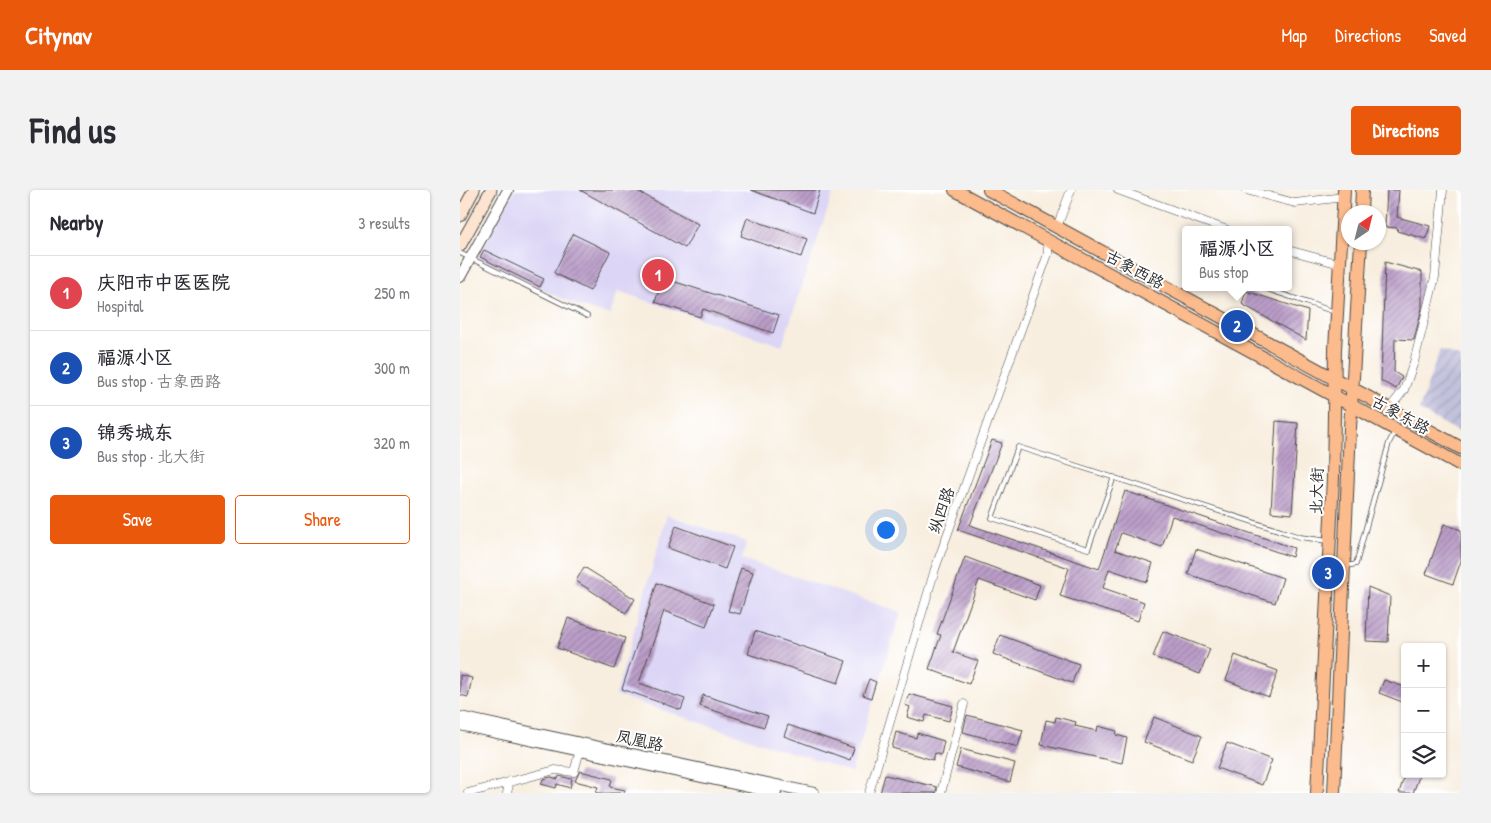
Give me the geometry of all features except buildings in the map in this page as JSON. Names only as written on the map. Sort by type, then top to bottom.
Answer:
[{"type":"main road","points":[[460,216],[474,190]]},
{"type":"main road","points":[[460,246],[490,190]]},
{"type":"main road","name":"古象西路","points":[[955,190],[1352,405]]},
{"type":"main road","name":"古象西路","points":[[989,190],[1353,388]]},
{"type":"main road","points":[[1362,190],[1362,205]]},
{"type":"main road","name":"北大街","points":[[1317,793],[1330,541],[1337,313],[1344,193]]},
{"type":"main road","name":"北大街","points":[[1334,793],[1361,250]]},
{"type":"main road","name":"古象东路","points":[[1353,388],[1461,448]]},
{"type":"main road","name":"古象东路","points":[[1352,405],[1461,465]]},
{"type":"street","points":[[460,277],[508,190]]},
{"type":"street","points":[[1057,227],[1071,190]]},
{"type":"street","points":[[1118,190],[1217,226]]},
{"type":"street","points":[[1246,190],[1296,203],[1344,193]]},
{"type":"street","points":[[1390,409],[1404,390],[1416,352],[1434,277],[1443,190]]},
{"type":"street","name":"纵四路","points":[[869,793],[935,569],[1048,254],[1046,239]]},
{"type":"street","name":"纵四路","points":[[874,793],[940,570],[966,494],[1052,256],[1057,251],[1065,250]]},
{"type":"street","points":[[1292,251],[1340,264]]},
{"type":"street","points":[[941,793],[964,704]]},
{"type":"street","name":"凤凰路","points":[[460,717],[814,793]]},
{"type":"street","name":"凤凰路","points":[[460,725],[776,793]]},
{"type":"street","points":[[468,793],[555,770],[574,772],[580,750]]},
{"type":"street","points":[[507,793],[510,781]]},
{"type":"lane","points":[[460,252],[587,316]]},
{"type":"lane","points":[[1273,291],[1337,313]]},
{"type":"lane","points":[[1345,567],[1356,564],[1389,443],[1396,429]]},
{"type":"lane","points":[[1114,477],[1088,549],[992,518],[1018,447],[1114,477],[1300,537],[1330,541]]},
{"type":"shaded area","points":[[515,190],[834,190],[782,346],[618,291],[610,315],[578,306],[477,259]]},
{"type":"shaded area","points":[[1440,349],[1461,358],[1461,433],[1419,410]]},
{"type":"shaded area","points":[[667,515],[747,542],[742,559],[901,612],[851,772],[616,695]]},
{"type":"place","name":"庆阳市中医医院","points":[[658,275]]},
{"type":"place","name":"福源小区","points":[[1237,326]]},
{"type":"place","name":"锦秀城东","points":[[1328,573]]}]
